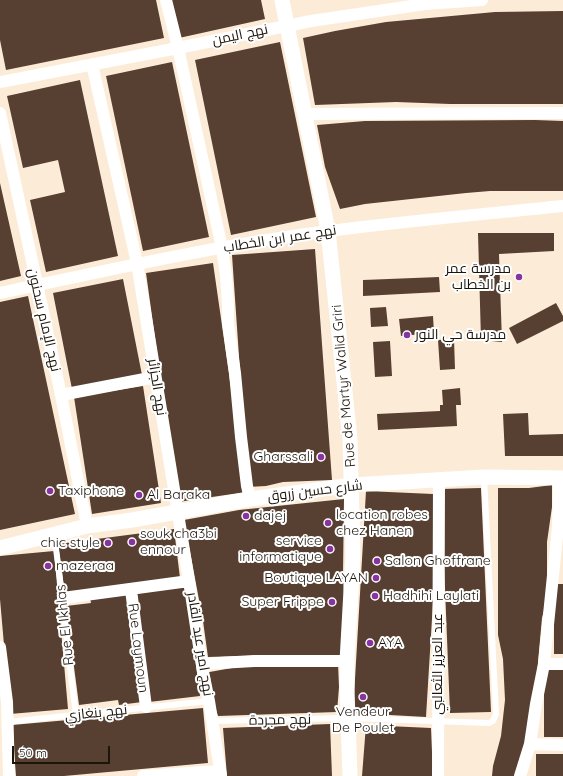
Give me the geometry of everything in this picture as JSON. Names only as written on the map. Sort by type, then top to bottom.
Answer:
[{"type":"street","points":[[166,0],[222,248],[226,276],[228,322],[247,486],[250,499]]},
{"type":"street","name":"Rue de Martyr Walid Griri","points":[[282,0],[306,114],[328,231],[349,431],[352,485],[353,555],[347,661],[350,776]]},
{"type":"street","name":"نهج اليمن","points":[[0,82],[288,26],[425,4],[482,0]]},
{"type":"street","name":"نهج الجزائر","points":[[92,64],[137,263],[177,511]]},
{"type":"street","name":"نهج الإمام سحنون","points":[[0,113],[36,286],[61,395],[87,526]]},
{"type":"street","points":[[306,114],[563,113]]},
{"type":"street","name":"نهج عمر ابن الخطاب","points":[[0,293],[137,263],[328,231],[563,206]]},
{"type":"street","points":[[61,395],[155,377]]},
{"type":"street","name":"شارع حسين زروق","points":[[0,548],[87,526],[132,520],[250,499],[352,485],[484,477],[561,478]]},
{"type":"street","points":[[520,776],[530,744],[558,579],[558,526],[561,478]]},
{"type":"street","name":"عبد العزيز الثعالبي","points":[[438,776],[439,480]]},
{"type":"street","name":"نهج امير عبد القادر","points":[[177,511],[221,774]]},
{"type":"street","points":[[63,598],[189,581]]},
{"type":"street","name":"Rue Laymoun","points":[[131,590],[146,707]]},
{"type":"street","points":[[0,647],[7,722],[9,776]]},
{"type":"street","points":[[202,664],[254,661],[347,661]]},
{"type":"street","points":[[544,664],[563,664]]},
{"type":"street","points":[[530,744],[563,745]]},
{"type":"street","points":[[143,776],[221,774]]},
{"type":"lane","name":"نهج مجردة","points":[[212,721],[348,718],[493,721],[496,714],[484,477]]},
{"type":"lane","name":"Rue El Ikhlas","points":[[54,535],[63,598],[76,715]]},
{"type":"lane","name":"نهج بنغازي","points":[[7,722],[209,701]]},
{"type":"building","points":[[0,0],[156,0],[164,38],[6,70],[0,40]]},
{"type":"building","points":[[171,0],[261,0],[265,19],[179,38]]},
{"type":"building","points":[[563,11],[563,104],[450,104],[396,102],[315,105],[303,38],[386,22],[495,12]]},
{"type":"building","points":[[280,42],[316,217],[231,235],[195,60]]},
{"type":"building","points":[[172,62],[209,237],[143,251],[106,76]]},
{"type":"building","points":[[80,80],[118,256],[46,272],[30,200],[65,192],[58,160],[23,168],[7,96]]},
{"type":"building","points":[[365,121],[563,121],[563,191],[490,191],[365,204],[340,209],[325,167],[317,125]]},
{"type":"building","points":[[0,183],[21,276],[0,281]]},
{"type":"building","points":[[478,233],[554,233],[554,251],[499,254],[502,342],[481,340]]},
{"type":"building","points":[[315,249],[332,480],[283,482],[266,486],[248,487],[232,255]]},
{"type":"building","points":[[213,263],[246,492],[178,502],[146,273]]},
{"type":"building","points":[[439,277],[440,292],[363,296],[363,280]]},
{"type":"building","points":[[123,279],[142,375],[72,389],[53,293]]},
{"type":"building","points":[[28,296],[75,514],[0,530],[0,302]]},
{"type":"building","points":[[556,303],[563,316],[563,321],[517,344],[509,328]]},
{"type":"building","points":[[386,307],[388,326],[371,327],[370,308]]},
{"type":"building","points":[[433,316],[434,333],[401,336],[399,319]]},
{"type":"building","points":[[454,339],[455,369],[440,370],[438,340]]},
{"type":"building","points":[[390,341],[392,376],[375,377],[373,342]]},
{"type":"building","points":[[143,386],[161,503],[92,514],[74,397]]},
{"type":"building","points":[[460,388],[461,405],[456,405],[457,426],[378,430],[377,414],[440,411],[440,405],[443,405],[442,390]]},
{"type":"building","points":[[528,413],[529,435],[563,434],[563,456],[505,456],[503,414]]},
{"type":"building","points":[[552,485],[552,507],[547,542],[547,599],[542,618],[538,662],[537,703],[517,776],[492,776],[493,766],[501,736],[505,700],[503,659],[498,635],[498,488],[529,488]]},
{"type":"building","points":[[481,488],[491,712],[450,713],[441,489]]},
{"type":"building","points":[[366,491],[433,494],[438,520],[426,717],[353,713]]},
{"type":"building","points":[[344,499],[343,575],[345,617],[341,658],[240,656],[208,657],[203,621],[184,520],[239,510]]},
{"type":"building","points":[[174,529],[180,578],[65,594],[58,544]]},
{"type":"building","points":[[54,551],[68,709],[10,714],[0,599],[0,556]]},
{"type":"building","points":[[554,584],[563,584],[563,654],[554,654]]},
{"type":"building","points":[[186,586],[200,696],[149,702],[135,592]]},
{"type":"building","points":[[128,593],[142,702],[119,705],[118,700],[79,705],[66,606],[91,603],[90,598]]},
{"type":"building","points":[[338,663],[339,687],[337,712],[218,716],[204,673],[254,664]]},
{"type":"building","points":[[544,666],[563,666],[563,737],[544,737]]},
{"type":"building","points":[[203,708],[208,763],[64,776],[16,776],[12,725]]},
{"type":"building","points":[[330,724],[332,776],[227,776],[223,728]]},
{"type":"building","points":[[366,725],[431,728],[433,776],[362,776]]},
{"type":"building","points":[[536,754],[563,754],[563,776],[536,776]]},
{"type":"place","name":"مدرسة عمر بن الخطاب","points":[[519,277]]},
{"type":"place","name":"مدرسة حي النور","points":[[407,335]]},
{"type":"place","name":"Gharssali","points":[[321,457]]},
{"type":"place","name":"Taxiphone","points":[[50,491]]},
{"type":"place","name":"Al Baraka","points":[[139,495]]},
{"type":"place","name":"dajej","points":[[246,516]]},
{"type":"place","name":"location robes chez Hanen","points":[[328,523]]},
{"type":"place","name":"souk cha3bi ennour","points":[[132,542]]},
{"type":"place","name":"chic style","points":[[108,543]]},
{"type":"place","name":"service informatique","points":[[330,549]]},
{"type":"place","name":"Salon Ghoffrane","points":[[377,561]]},
{"type":"place","name":"mazeraa","points":[[48,566]]},
{"type":"place","name":"Boutique LAYAN","points":[[376,578]]},
{"type":"place","name":"Hadhihi Laylati","points":[[375,596]]},
{"type":"place","name":"Super Frippe","points":[[332,602]]},
{"type":"place","name":"AYA","points":[[370,643]]},
{"type":"place","name":"Vendeur De Poulet","points":[[363,697]]}]
